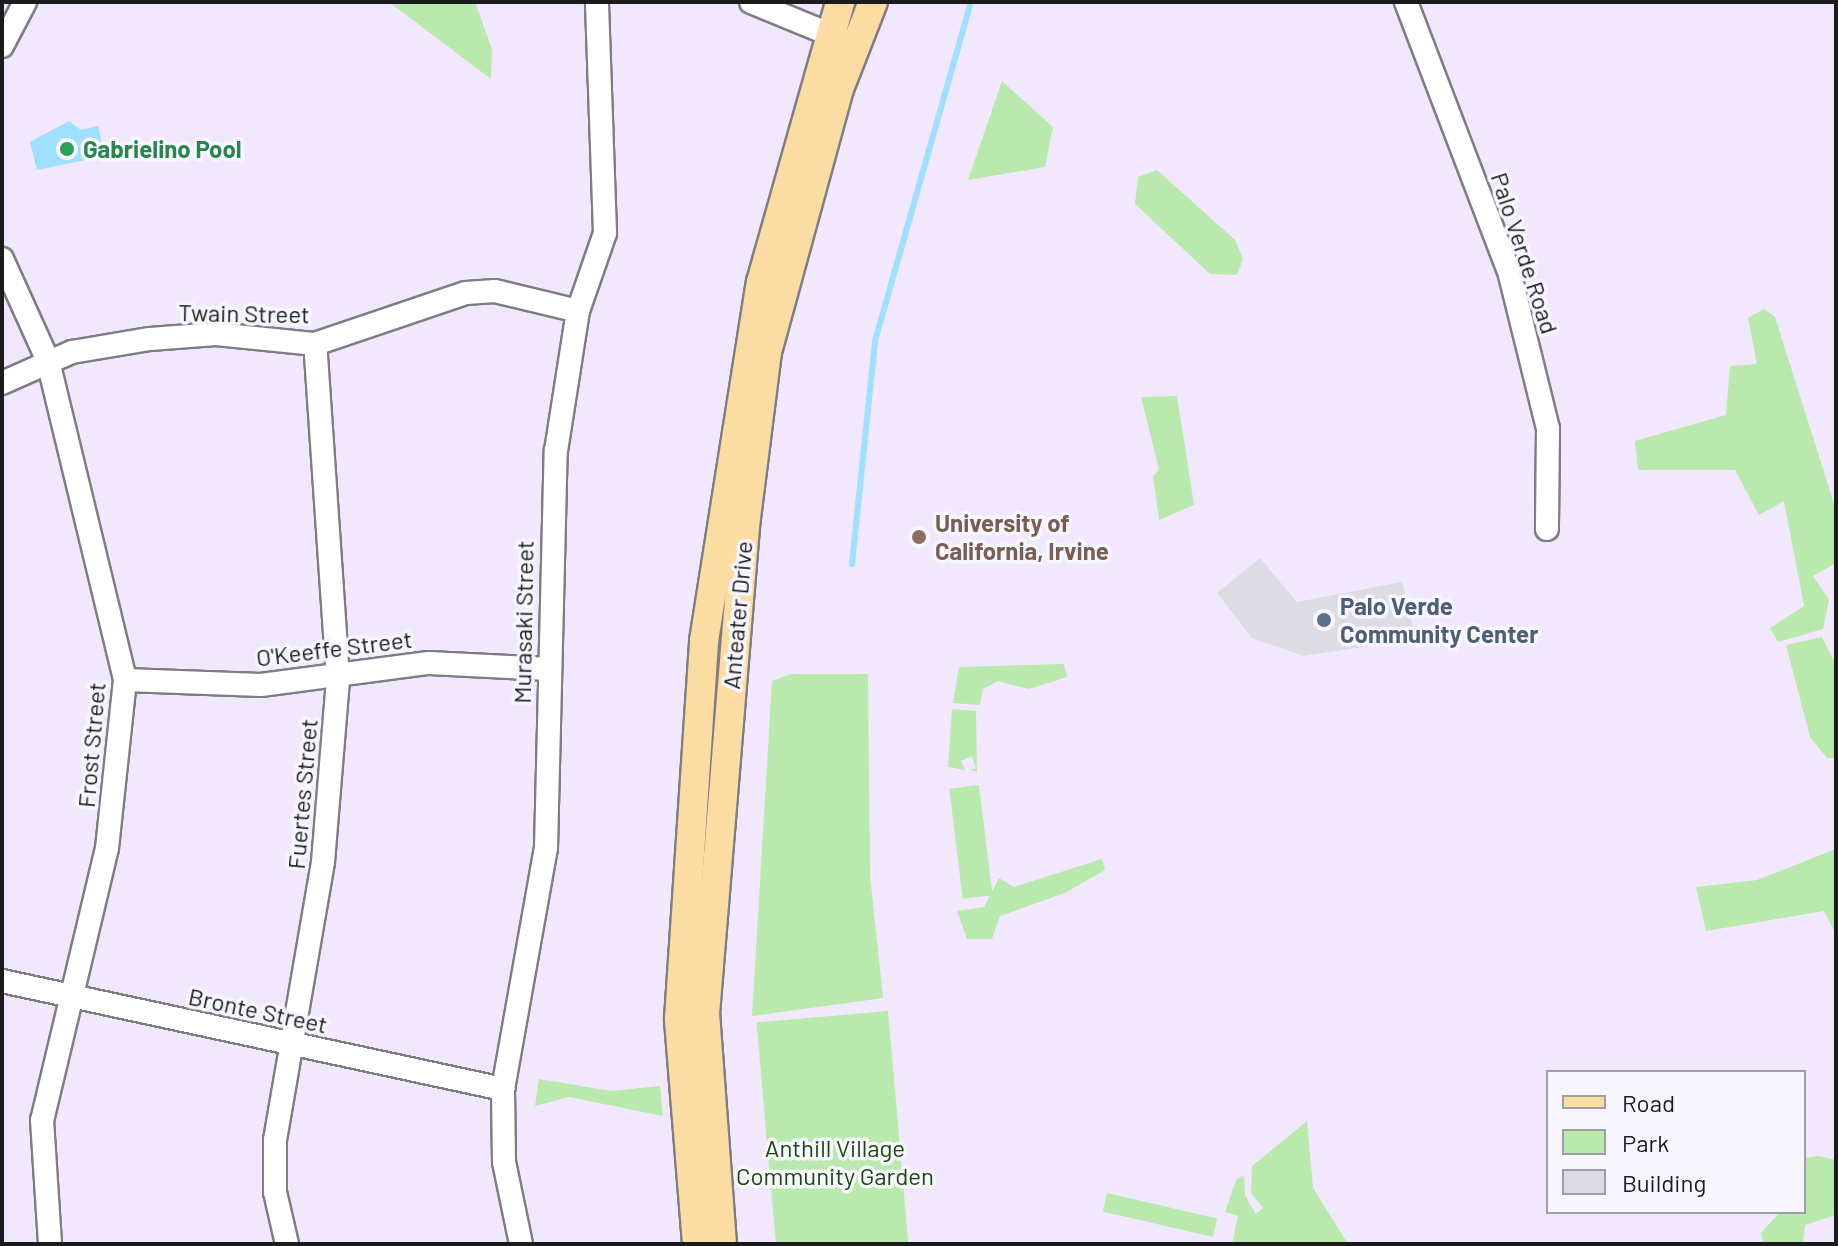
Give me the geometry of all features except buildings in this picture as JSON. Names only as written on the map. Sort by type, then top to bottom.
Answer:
[{"type":"main road","name":"Anteater Drive","points":[[722,1244],[705,1014],[733,652],[767,352],[843,41],[840,2]]},
{"type":"main road","name":"Anteater Drive","points":[[697,1244],[679,1019],[704,641],[740,388],[774,228],[843,41],[873,2]]},
{"type":"main road","points":[[733,652],[724,627],[745,426],[740,388]]},
{"type":"street","points":[[2,46],[25,2]]},
{"type":"street","name":"Murasaki Street","points":[[521,1244],[504,1162],[503,1089],[546,848],[556,451],[578,311],[605,233],[597,2]]},
{"type":"street","points":[[751,2],[843,41]]},
{"type":"street","name":"Palo Verde Road","points":[[1406,2],[1510,275],[1548,429],[1547,529]]},
{"type":"street","name":"Frost Street","points":[[2,259],[48,361],[125,680],[107,848],[42,1120],[50,1244]]},
{"type":"street","name":"Twain Street","points":[[2,383],[48,361],[150,339],[216,334],[315,344],[466,293],[495,291],[578,311]]},
{"type":"street","name":"Fuertes Street","points":[[287,1244],[274,1165],[323,862],[338,678],[315,344]]},
{"type":"street","name":"O'Keeffe Street","points":[[125,680],[261,685],[338,678],[429,663],[549,669]]},
{"type":"street","name":"Bronte Street","points":[[2,981],[503,1089]]},
{"type":"shaded area","name":"University of California, Irvine","points":[[2,2],[1836,2],[1836,1244],[2,1244]]},
{"type":"green space","points":[[389,2],[475,2],[492,49],[491,79]]},
{"type":"green space","points":[[1002,81],[1053,127],[1045,167],[968,180]]},
{"type":"green space","points":[[1157,170],[1235,240],[1243,259],[1237,275],[1210,274],[1135,204],[1138,177]]},
{"type":"green space","points":[[1764,309],[1775,317],[1836,510],[1836,563],[1813,576],[1829,600],[1823,629],[1778,642],[1770,628],[1804,606],[1784,501],[1759,515],[1735,470],[1638,470],[1635,441],[1726,415],[1730,366],[1757,364],[1748,318]]},
{"type":"green space","points":[[1177,396],[1194,505],[1159,520],[1153,476],[1159,470],[1141,397]]},
{"type":"green space","points":[[1822,637],[1836,665],[1836,758],[1827,758],[1810,737],[1786,645]]},
{"type":"green space","points":[[1064,664],[1067,677],[1029,689],[998,681],[983,689],[980,705],[953,703],[959,667]]},
{"type":"green space","points":[[791,674],[868,674],[870,875],[883,998],[752,1016],[772,681]]},
{"type":"green space","points":[[952,709],[976,711],[977,772],[969,769],[976,769],[972,756],[961,761],[965,770],[948,767]]},
{"type":"green space","points":[[979,785],[993,895],[963,899],[949,789]]},
{"type":"green space","points":[[1836,849],[1836,934],[1824,911],[1706,931],[1696,887],[1757,880]]},
{"type":"green space","points":[[1102,859],[1105,870],[1065,893],[1000,916],[992,939],[967,939],[957,911],[984,907],[999,878],[1014,887]]},
{"type":"green space","name":"Anthill Village Community Garden","points":[[888,1011],[908,1244],[776,1244],[757,1023]]},
{"type":"green space","points":[[539,1079],[611,1091],[660,1086],[663,1116],[569,1097],[535,1106]]},
{"type":"green space","points":[[1307,1121],[1313,1188],[1348,1244],[1232,1244],[1238,1216],[1225,1212],[1236,1180],[1244,1175],[1245,1196],[1256,1214],[1263,1208],[1251,1193],[1252,1166]]},
{"type":"green space","points":[[1818,1156],[1836,1160],[1836,1215],[1805,1225],[1803,1244],[1763,1244],[1761,1233],[1778,1214],[1806,1214],[1806,1158]]},
{"type":"green space","points":[[1107,1193],[1217,1218],[1213,1237],[1103,1212]]},
{"type":"water","name":"Gabrielino Pool","points":[[69,121],[81,130],[98,126],[105,156],[37,170],[30,142]]},
{"type":"waterway","points":[[852,564],[875,341],[971,2]]},
{"type":"place","name":"Gabrielino Pool","points":[[67,149]]},
{"type":"place","name":"University of California, Irvine","points":[[919,537]]},
{"type":"place","name":"Palo Verde Community Center","points":[[1324,620]]}]
